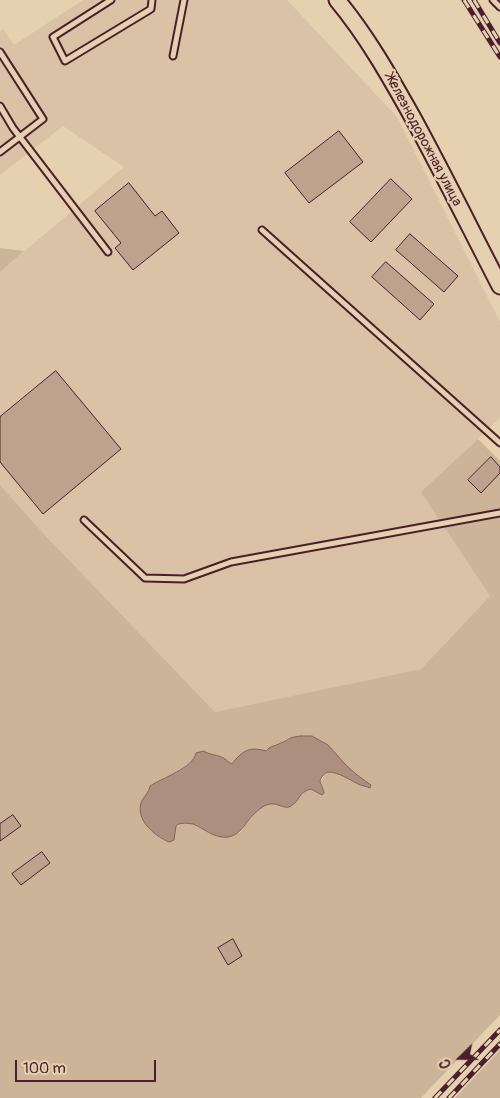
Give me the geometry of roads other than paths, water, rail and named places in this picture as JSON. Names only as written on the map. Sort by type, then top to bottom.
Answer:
[{"type":"street","name":"Железнодорожная улица","points":[[337,0],[370,44],[392,80],[500,286]]},
{"type":"lane","points":[[111,0],[54,37],[65,61],[151,9],[152,0]]},
{"type":"lane","points":[[173,56],[184,0]]},
{"type":"lane","points":[[493,0],[500,7]]},
{"type":"lane","points":[[0,52],[43,118],[0,152]]},
{"type":"lane","points":[[0,106],[20,136],[108,252]]},
{"type":"lane","points":[[262,230],[500,443]]},
{"type":"lane","points":[[84,520],[145,578],[184,579],[231,562],[500,513]]},
{"type":"railway","points":[[464,0],[500,57]]},
{"type":"railway","points":[[474,0],[500,43]]},
{"type":"railway","points":[[435,1098],[500,1030]]},
{"type":"railway","points":[[449,1098],[500,1044]]}]
